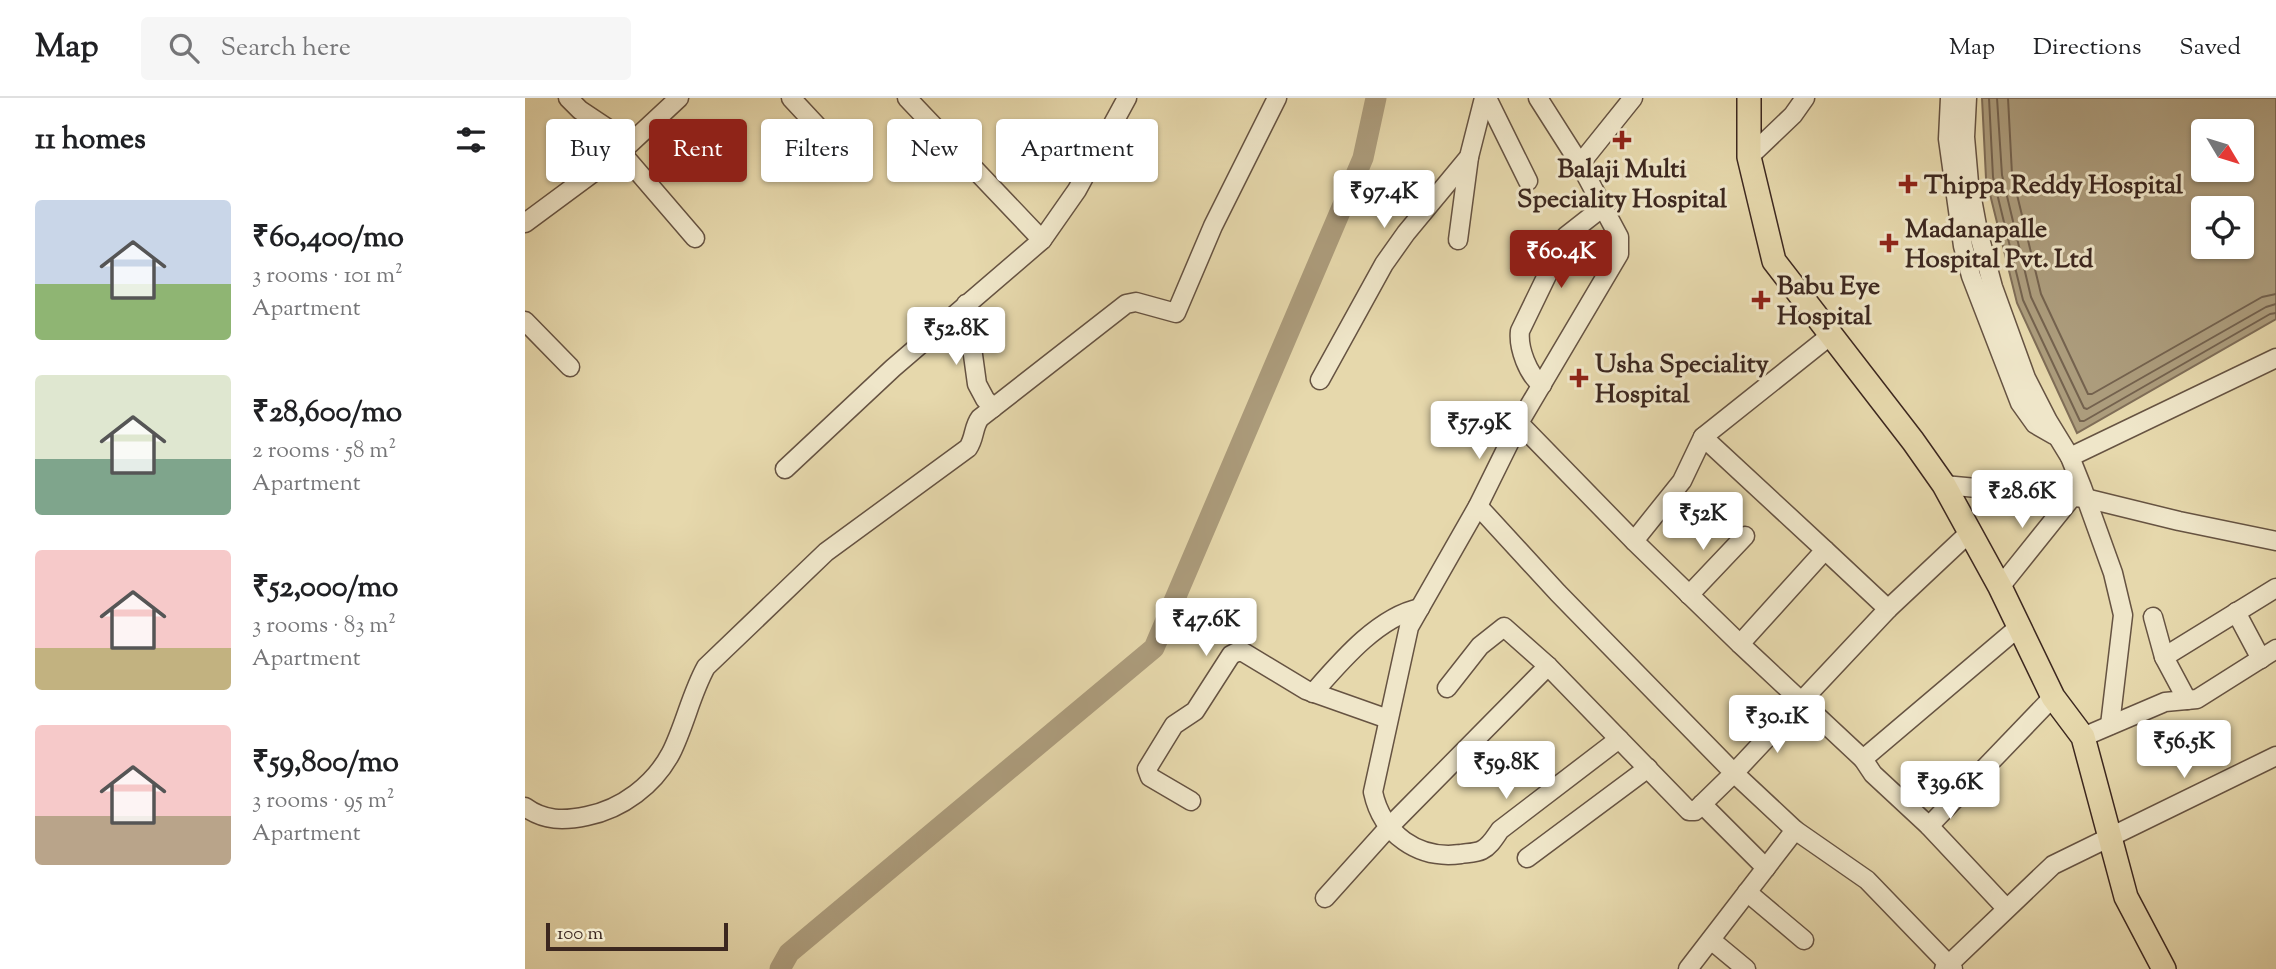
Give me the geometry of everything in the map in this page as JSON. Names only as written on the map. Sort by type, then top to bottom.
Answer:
[{"type":"main road","points":[[1749,98],[1749,156],[1775,261],[1906,431],[1944,485],[2000,587],[2053,697],[2083,737],[2126,897],[2164,969]]},
{"type":"street","points":[[568,98],[594,119]]},
{"type":"street","points":[[635,139],[679,98]]},
{"type":"street","points":[[790,98],[810,119]]},
{"type":"street","points":[[908,98],[1042,240]]},
{"type":"street","points":[[785,469],[966,304],[1042,240],[1077,190],[1127,98]]},
{"type":"street","points":[[525,807],[544,819],[583,817],[607,812],[640,790],[671,753],[706,667],[826,552],[968,448],[972,443],[974,426],[993,408],[1126,304],[1136,302],[1176,313],[1213,226],[1277,98]]},
{"type":"street","points":[[1458,240],[1469,157],[1486,98]]},
{"type":"street","points":[[1486,98],[1528,181]]},
{"type":"street","points":[[1538,98],[1580,164],[1619,237],[1619,254],[1519,423],[1478,506],[1409,627],[1373,792],[1376,808],[1388,828],[1426,853],[1448,856],[1480,851],[1500,830],[1619,739]]},
{"type":"street","points":[[1580,164],[1633,98]]},
{"type":"street","points":[[1749,156],[1793,115],[1805,98]]},
{"type":"street","points":[[1949,98],[1948,139],[1963,246],[1971,276],[2020,402],[2035,424],[2057,436]]},
{"type":"street","points":[[1968,98],[1965,136],[1969,183],[1993,288],[2026,378],[2070,457],[2079,497],[2113,573],[2123,615],[2111,725]]},
{"type":"street","points":[[1320,380],[1384,264],[1469,157]]},
{"type":"street","points":[[635,165],[695,238]]},
{"type":"street","points":[[525,223],[580,182]]},
{"type":"street","points":[[1542,385],[1531,374],[1521,345],[1520,331],[1566,236],[1603,207]]},
{"type":"street","points":[[966,304],[977,384],[993,408]]},
{"type":"street","points":[[525,321],[570,367]]},
{"type":"street","points":[[1634,541],[1682,481],[1703,437],[1831,335]]},
{"type":"street","points":[[2070,457],[2276,358]]},
{"type":"street","points":[[1519,423],[1740,645],[1863,759],[1873,774],[1929,825],[2006,908]]},
{"type":"street","points":[[1703,437],[1888,609]]},
{"type":"street","points":[[1944,485],[2079,497],[2167,519],[2276,541]]},
{"type":"street","points":[[2000,587],[2079,497]]},
{"type":"street","points":[[1478,506],[1558,593],[1734,773],[1795,830],[1867,880],[1949,968],[2006,908],[2053,865],[2276,756]]},
{"type":"street","points":[[1447,688],[1480,646],[1504,627],[1548,666],[1689,811],[1695,811],[1888,609],[1969,533]]},
{"type":"street","points":[[1689,595],[1745,536]]},
{"type":"street","points":[[1740,645],[1825,550]]},
{"type":"street","points":[[2164,657],[2276,588]]},
{"type":"street","points":[[1313,692],[1342,660],[1379,628],[1398,614],[1420,608]]},
{"type":"street","points":[[2083,737],[2165,702],[2197,699],[2272,652],[2236,612]]},
{"type":"street","points":[[2153,617],[2164,657],[2187,699]]},
{"type":"street","points":[[1863,759],[2020,626]]},
{"type":"street","points":[[1191,801],[1150,777],[1147,769],[1174,725],[1195,711],[1231,655],[1237,652],[1243,652],[1313,692],[1388,719]]},
{"type":"street","points":[[1325,898],[1388,828],[1548,666]]},
{"type":"street","points":[[1929,825],[2053,697]]},
{"type":"street","points":[[1527,859],[1648,768]]},
{"type":"street","points":[[1702,804],[1766,868]]},
{"type":"street","points":[[1688,969],[1795,830]]},
{"type":"street","points":[[1747,892],[1804,940]]},
{"type":"street","points":[[1711,940],[1746,969]]},
{"type":"water","points":[[1982,98],[2276,98],[2276,319],[2077,433],[2017,303],[1986,178]]},
{"type":"waterway","points":[[780,969],[789,953],[1154,648],[1363,158],[1376,98]]},
{"type":"place","name":"Balaji Multi Speciality Hospital","points":[[1622,140]]},
{"type":"place","name":"Thippa Reddy Hospital","points":[[1908,184]]},
{"type":"place","name":"Madanapalle Hospital Pvt. Ltd","points":[[1889,243]]},
{"type":"place","name":"Babu Eye Hospital","points":[[1761,300]]},
{"type":"place","name":"Usha Speciality Hospital","points":[[1579,378]]}]
